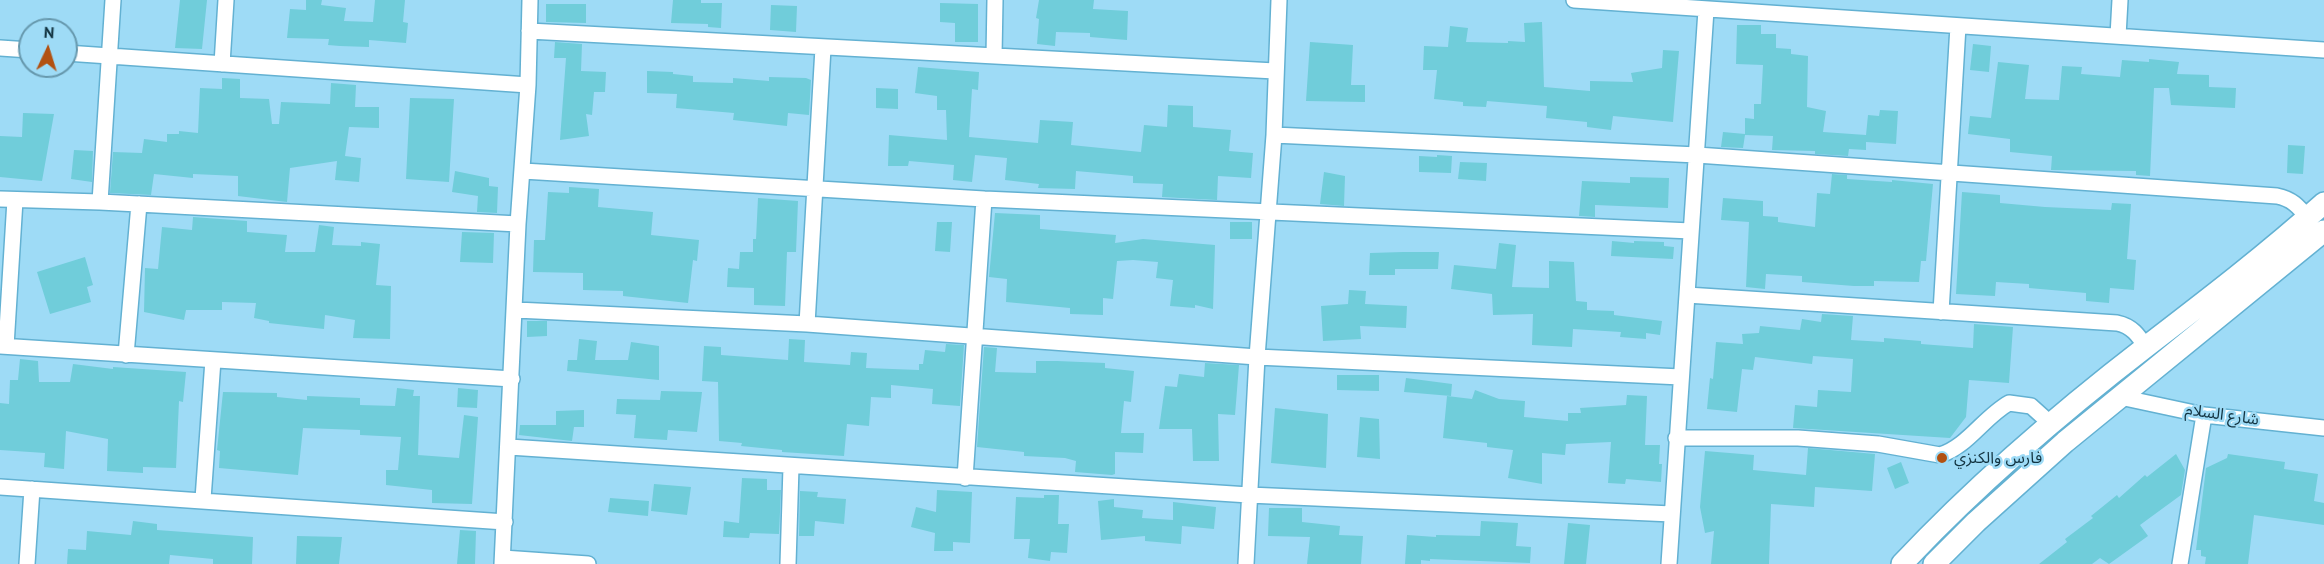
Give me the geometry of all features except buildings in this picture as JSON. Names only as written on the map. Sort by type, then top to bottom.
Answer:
[{"type":"main road","points":[[1934,564],[1976,522],[2033,471],[2316,225],[2324,203]]},
{"type":"main road","points":[[1902,564],[1959,506],[2051,424],[2256,262],[2316,225]]},
{"type":"street","points":[[100,202],[113,0]]},
{"type":"street","points":[[222,64],[226,0]]},
{"type":"street","points":[[530,0],[528,84],[518,224],[516,310],[502,561],[588,564]]},
{"type":"street","points":[[994,56],[995,0]]},
{"type":"street","points":[[1246,564],[1257,357],[1274,135],[1279,0]]},
{"type":"street","points":[[1574,0],[1706,10],[1745,6],[1958,26],[2324,50]]},
{"type":"street","points":[[2118,36],[2120,0]]},
{"type":"street","points":[[1670,564],[1676,438],[1688,295],[1706,10]]},
{"type":"street","points":[[1941,312],[1958,26]]},
{"type":"street","points":[[529,31],[1275,71]]},
{"type":"street","points":[[0,48],[18,49]]},
{"type":"street","points":[[807,324],[822,48]]},
{"type":"street","points":[[78,54],[528,84]]},
{"type":"street","points":[[1274,135],[1697,155],[2277,196],[2288,198],[2297,204],[2316,225]]},
{"type":"street","points":[[523,171],[984,199],[1268,210],[1691,231]]},
{"type":"street","points":[[965,478],[984,199]]},
{"type":"street","points":[[512,379],[3,346],[7,200],[100,202],[518,224]]},
{"type":"street","points":[[126,355],[139,204]]},
{"type":"street","points":[[1688,295],[2117,323],[2127,325],[2146,347]]},
{"type":"street","points":[[516,310],[807,324],[1257,357],[1681,377]]},
{"type":"street","points":[[203,499],[213,360]]},
{"type":"street","name":"شارع السلام","points":[[2120,397],[2204,415],[2324,428]]},
{"type":"street","points":[[1676,438],[1798,438],[1878,444],[1940,455],[1947,453],[2001,408],[2009,404],[2031,406],[2051,424]]},
{"type":"street","points":[[2180,564],[2204,415]]},
{"type":"street","points":[[509,447],[1249,495],[1672,514]]},
{"type":"street","points":[[788,564],[791,467]]},
{"type":"street","points":[[0,487],[203,499],[505,522]]},
{"type":"street","points":[[27,564],[32,489]]},
{"type":"place","name":"فارس والكنزي","points":[[1942,458]]}]
